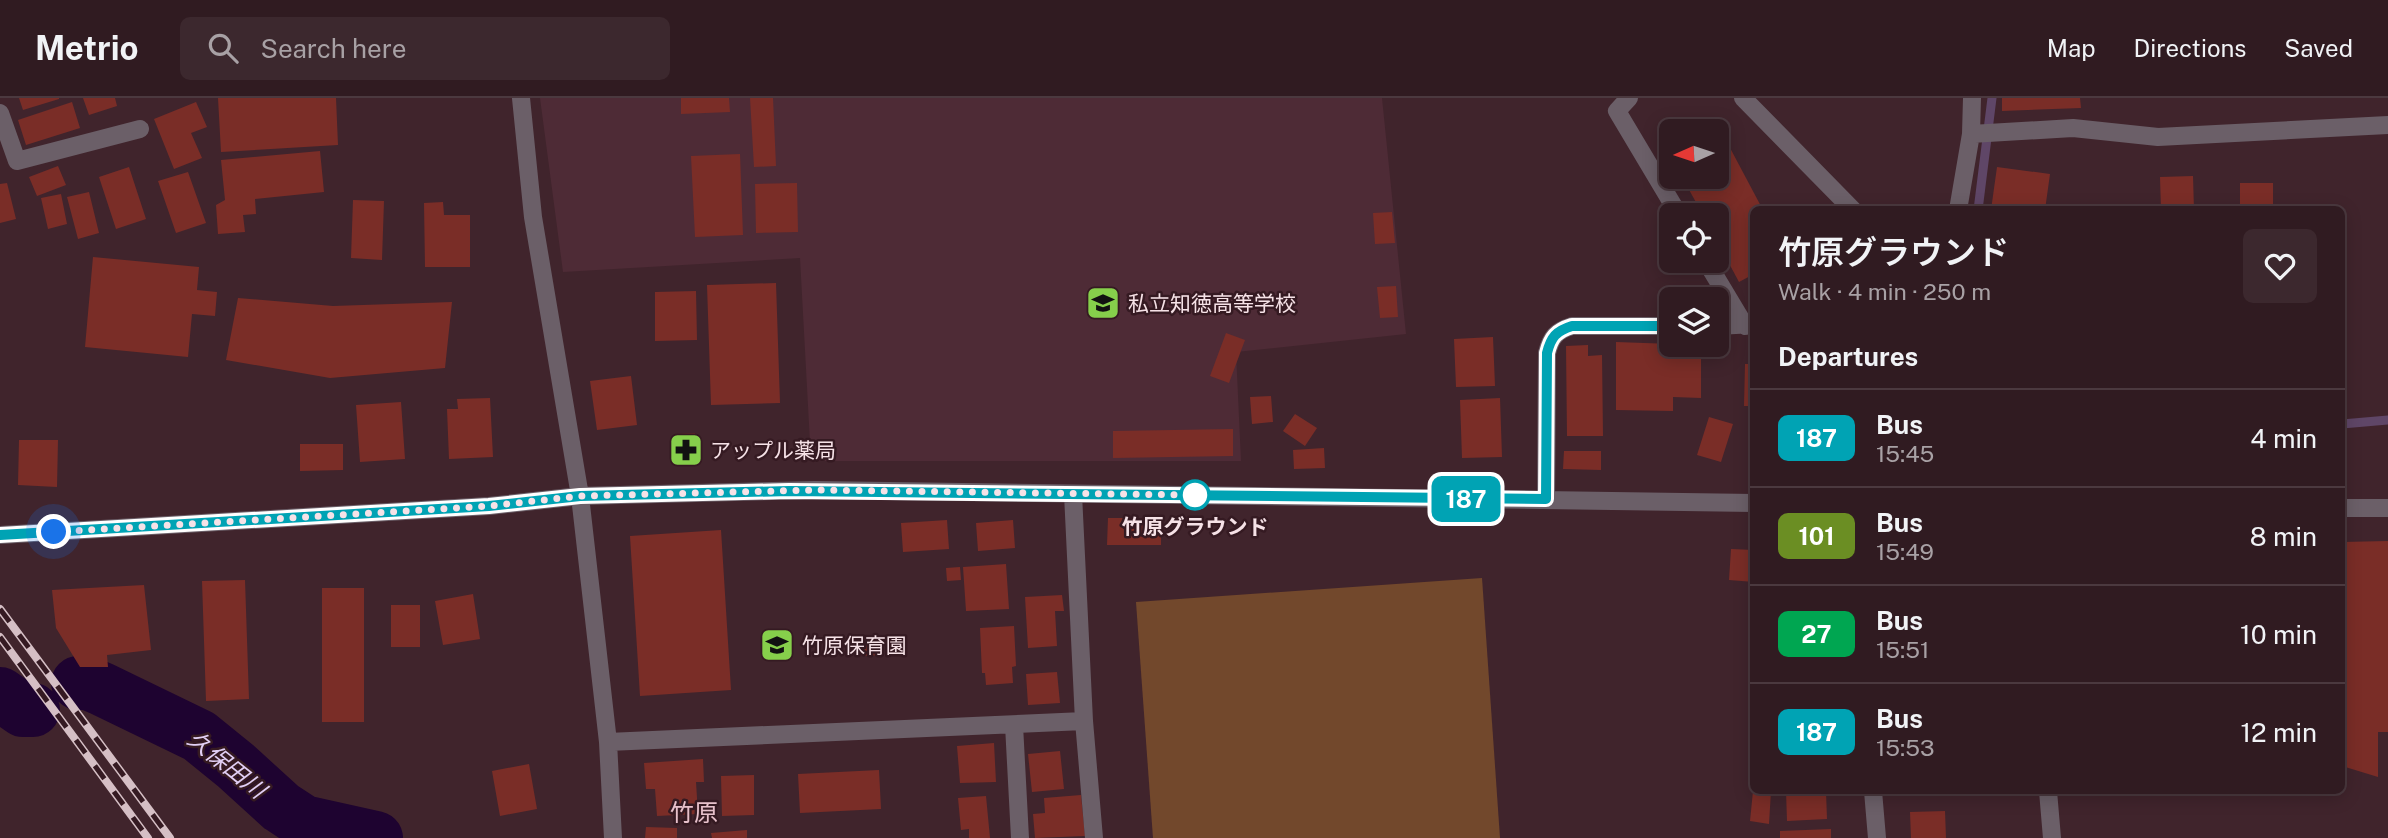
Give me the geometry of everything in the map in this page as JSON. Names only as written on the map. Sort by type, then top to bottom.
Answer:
[{"type":"street","points":[[521,98],[533,217],[580,496],[608,742],[613,838]]},
{"type":"street","points":[[1629,98],[1617,111],[1672,203]]},
{"type":"street","points":[[1744,98],[1849,206]]},
{"type":"street","points":[[1959,206],[1971,134],[1972,98]]},
{"type":"street","points":[[0,113],[17,161],[139,129]]},
{"type":"street","points":[[1971,134],[2073,128],[2158,137],[2388,125]]},
{"type":"street","points":[[1714,273],[1749,325]]},
{"type":"street","points":[[1729,326],[1749,325]]},
{"type":"street","points":[[1546,499],[1547,353],[1550,339],[1559,330],[1572,326],[1659,326]]},
{"type":"street","points":[[0,535],[489,506],[580,496],[815,490],[1750,503]]},
{"type":"street","points":[[1073,494],[1084,721],[1094,838]]},
{"type":"street","points":[[2345,508],[2388,508]]},
{"type":"street","points":[[608,742],[1084,721]]},
{"type":"street","points":[[1014,724],[1020,838]]},
{"type":"street","points":[[1873,794],[1877,838]]},
{"type":"street","points":[[2048,794],[2052,838]]},
{"type":"shaded area","name":"私立知徳高等学校","points":[[540,98],[1382,98],[1406,334],[1236,352],[1241,461],[811,461],[800,258],[563,272]]},
{"type":"shaded area","name":"竹原グラウンド","points":[[1482,578],[1500,838],[1153,838],[1136,602]]},
{"type":"building","points":[[19,98],[59,98],[59,99],[23,110]]},
{"type":"building","points":[[83,98],[115,98],[117,106],[89,115]]},
{"type":"building","points":[[218,98],[336,98],[338,145],[221,152]]},
{"type":"building","points":[[681,98],[729,98],[730,112],[681,114]]},
{"type":"building","points":[[750,98],[773,98],[776,166],[754,167]]},
{"type":"building","points":[[2002,98],[2080,98],[2081,108],[2002,111]]},
{"type":"building","points":[[72,102],[80,128],[26,145],[18,120]]},
{"type":"building","points":[[196,102],[207,127],[191,133],[202,158],[174,169],[154,119]]},
{"type":"building","points":[[1729,146],[1761,206],[1750,206],[1750,276],[1739,282],[1729,263],[1729,203],[1696,203],[1689,189],[1729,189]]},
{"type":"building","points":[[320,151],[324,192],[255,199],[256,214],[243,215],[245,232],[218,234],[216,205],[225,200],[221,160]]},
{"type":"building","points":[[740,154],[743,235],[695,237],[691,156]]},
{"type":"building","points":[[58,166],[66,185],[37,196],[29,177]]},
{"type":"building","points":[[129,167],[146,219],[116,229],[99,177]]},
{"type":"building","points":[[1997,167],[2050,174],[2046,206],[1992,206]]},
{"type":"building","points":[[188,172],[206,223],[176,233],[158,181]]},
{"type":"building","points":[[2193,176],[2194,206],[2161,206],[2160,177]]},
{"type":"building","points":[[7,183],[16,219],[0,223],[0,184]]},
{"type":"building","points":[[797,183],[798,232],[756,233],[755,184]]},
{"type":"building","points":[[2240,183],[2273,183],[2273,206],[2240,206]]},
{"type":"building","points":[[89,192],[99,233],[78,239],[67,197]]},
{"type":"building","points":[[61,194],[67,224],[48,229],[41,198]]},
{"type":"building","points":[[353,200],[384,201],[382,260],[351,258]]},
{"type":"building","points":[[443,202],[444,215],[470,215],[470,267],[425,267],[424,203]]},
{"type":"building","points":[[1392,212],[1395,243],[1375,244],[1373,213]]},
{"type":"building","points":[[93,257],[199,267],[197,290],[217,292],[215,316],[192,314],[188,357],[85,347]]},
{"type":"building","points":[[776,283],[780,403],[711,405],[707,285]]},
{"type":"building","points":[[1396,286],[1398,317],[1380,318],[1377,287]]},
{"type":"building","points":[[696,291],[697,340],[655,341],[655,292]]},
{"type":"building","points":[[238,298],[333,306],[452,302],[445,368],[330,378],[226,360]]},
{"type":"building","points":[[1226,333],[1245,340],[1229,383],[1210,376]]},
{"type":"building","points":[[1493,337],[1495,386],[1456,387],[1454,339]]},
{"type":"building","points":[[1616,342],[1659,344],[1659,357],[1701,357],[1701,398],[1673,397],[1673,411],[1616,410]]},
{"type":"building","points":[[1588,345],[1588,356],[1602,355],[1603,436],[1567,436],[1566,346]]},
{"type":"building","points":[[1745,364],[1750,364],[1750,406],[1744,406]]},
{"type":"building","points":[[631,376],[637,425],[597,430],[590,381]]},
{"type":"building","points":[[1271,396],[1273,422],[1252,424],[1250,397]]},
{"type":"building","points":[[490,398],[493,457],[449,459],[447,409],[458,409],[457,399]]},
{"type":"building","points":[[1500,398],[1502,457],[1462,458],[1460,400]]},
{"type":"building","points":[[401,402],[405,459],[360,462],[356,405]]},
{"type":"building","points":[[1295,414],[1317,428],[1305,446],[1283,431]]},
{"type":"building","points":[[1709,417],[1733,424],[1721,462],[1697,455]]},
{"type":"building","points":[[1233,429],[1233,456],[1113,458],[1113,431]]},
{"type":"building","points":[[695,433],[697,464],[677,465],[675,434]]},
{"type":"building","points":[[19,440],[58,440],[57,487],[18,485]]},
{"type":"building","points":[[300,444],[343,444],[343,470],[300,471]]},
{"type":"building","points":[[1324,448],[1325,468],[1294,469],[1293,450]]},
{"type":"building","points":[[1564,451],[1601,451],[1601,470],[1563,469]]},
{"type":"building","points":[[1108,518],[1161,518],[1161,545],[1107,545]]},
{"type":"building","points":[[947,520],[949,549],[903,552],[901,523]]},
{"type":"building","points":[[1013,520],[1015,548],[978,551],[976,523]]},
{"type":"building","points":[[721,530],[731,690],[640,696],[630,536]]},
{"type":"building","points":[[2388,541],[2388,732],[2378,732],[2378,777],[2345,767],[2345,542]]},
{"type":"building","points":[[1731,549],[1750,550],[1750,582],[1729,580]]},
{"type":"building","points":[[1006,564],[1009,609],[966,611],[963,567]]},
{"type":"building","points":[[960,567],[961,580],[947,581],[946,568]]},
{"type":"building","points":[[245,580],[249,699],[206,701],[202,581]]},
{"type":"building","points":[[144,585],[151,650],[107,655],[108,667],[80,667],[56,628],[52,590]]},
{"type":"building","points":[[322,588],[364,588],[364,722],[322,722]]},
{"type":"building","points":[[473,594],[480,639],[443,645],[435,601]]},
{"type":"building","points":[[1062,595],[1064,611],[1055,611],[1057,646],[1028,648],[1025,597]]},
{"type":"building","points":[[391,605],[420,605],[420,647],[391,647]]},
{"type":"building","points":[[1014,626],[1016,666],[1012,667],[1013,683],[986,685],[985,673],[982,673],[980,628]]},
{"type":"building","points":[[880,635],[881,655],[861,656],[860,637]]},
{"type":"building","points":[[1057,672],[1060,703],[1028,705],[1026,674]]},
{"type":"building","points":[[994,743],[996,782],[960,783],[957,746]]},
{"type":"building","points":[[1060,751],[1064,789],[1032,792],[1028,754]]},
{"type":"building","points":[[703,759],[704,782],[696,782],[698,814],[657,816],[655,789],[646,789],[644,763]]},
{"type":"building","points":[[529,764],[537,809],[500,816],[492,771]]},
{"type":"building","points":[[879,770],[881,809],[800,813],[798,774]]},
{"type":"building","points":[[754,775],[754,815],[722,816],[721,776]]},
{"type":"building","points":[[1753,794],[1771,794],[1769,824],[1750,821]]},
{"type":"building","points":[[1786,794],[1826,794],[1827,819],[1787,821]]},
{"type":"building","points":[[1081,795],[1085,836],[1035,838],[1033,814],[1045,813],[1044,798]]},
{"type":"building","points":[[986,796],[990,838],[969,838],[969,829],[961,830],[958,798]]},
{"type":"building","points":[[1945,811],[1946,838],[1911,838],[1910,812]]},
{"type":"building","points":[[646,827],[677,828],[677,838],[645,838]]},
{"type":"building","points":[[1831,829],[1831,838],[1780,838],[1780,831]]},
{"type":"building","points":[[747,830],[747,838],[712,838],[711,833]]},
{"type":"waterway","points":[[1978,206],[1992,98]]},
{"type":"waterway","points":[[2345,424],[2388,420]]},
{"type":"waterway","name":"久保田川","points":[[78,683],[88,683],[102,689],[199,736],[281,807],[304,822],[376,838]]},
{"type":"waterway","name":"久保田川","points":[[0,694],[23,710],[33,710]]},
{"type":"railway","points":[[0,609],[170,838]]},
{"type":"railway","points":[[0,637],[148,838]]},
{"type":"bus line","name":"187","points":[[0,535],[489,506],[580,496],[815,490],[1546,499],[1547,353],[1550,339],[1559,330],[1572,326],[1659,326]]},
{"type":"place","name":"私立知徳高等学校","points":[[1103,303]]},
{"type":"place","name":"アップル薬局","points":[[686,450]]},
{"type":"place","name":"竹原グラウンド","points":[[1195,495]]},
{"type":"place","name":"竹原保育園","points":[[777,645]]},
{"type":"district","name":"竹原","points":[[694,812]]},
{"type":"route","points":[[54,532],[489,506],[580,496],[815,490],[1195,495]]}]
